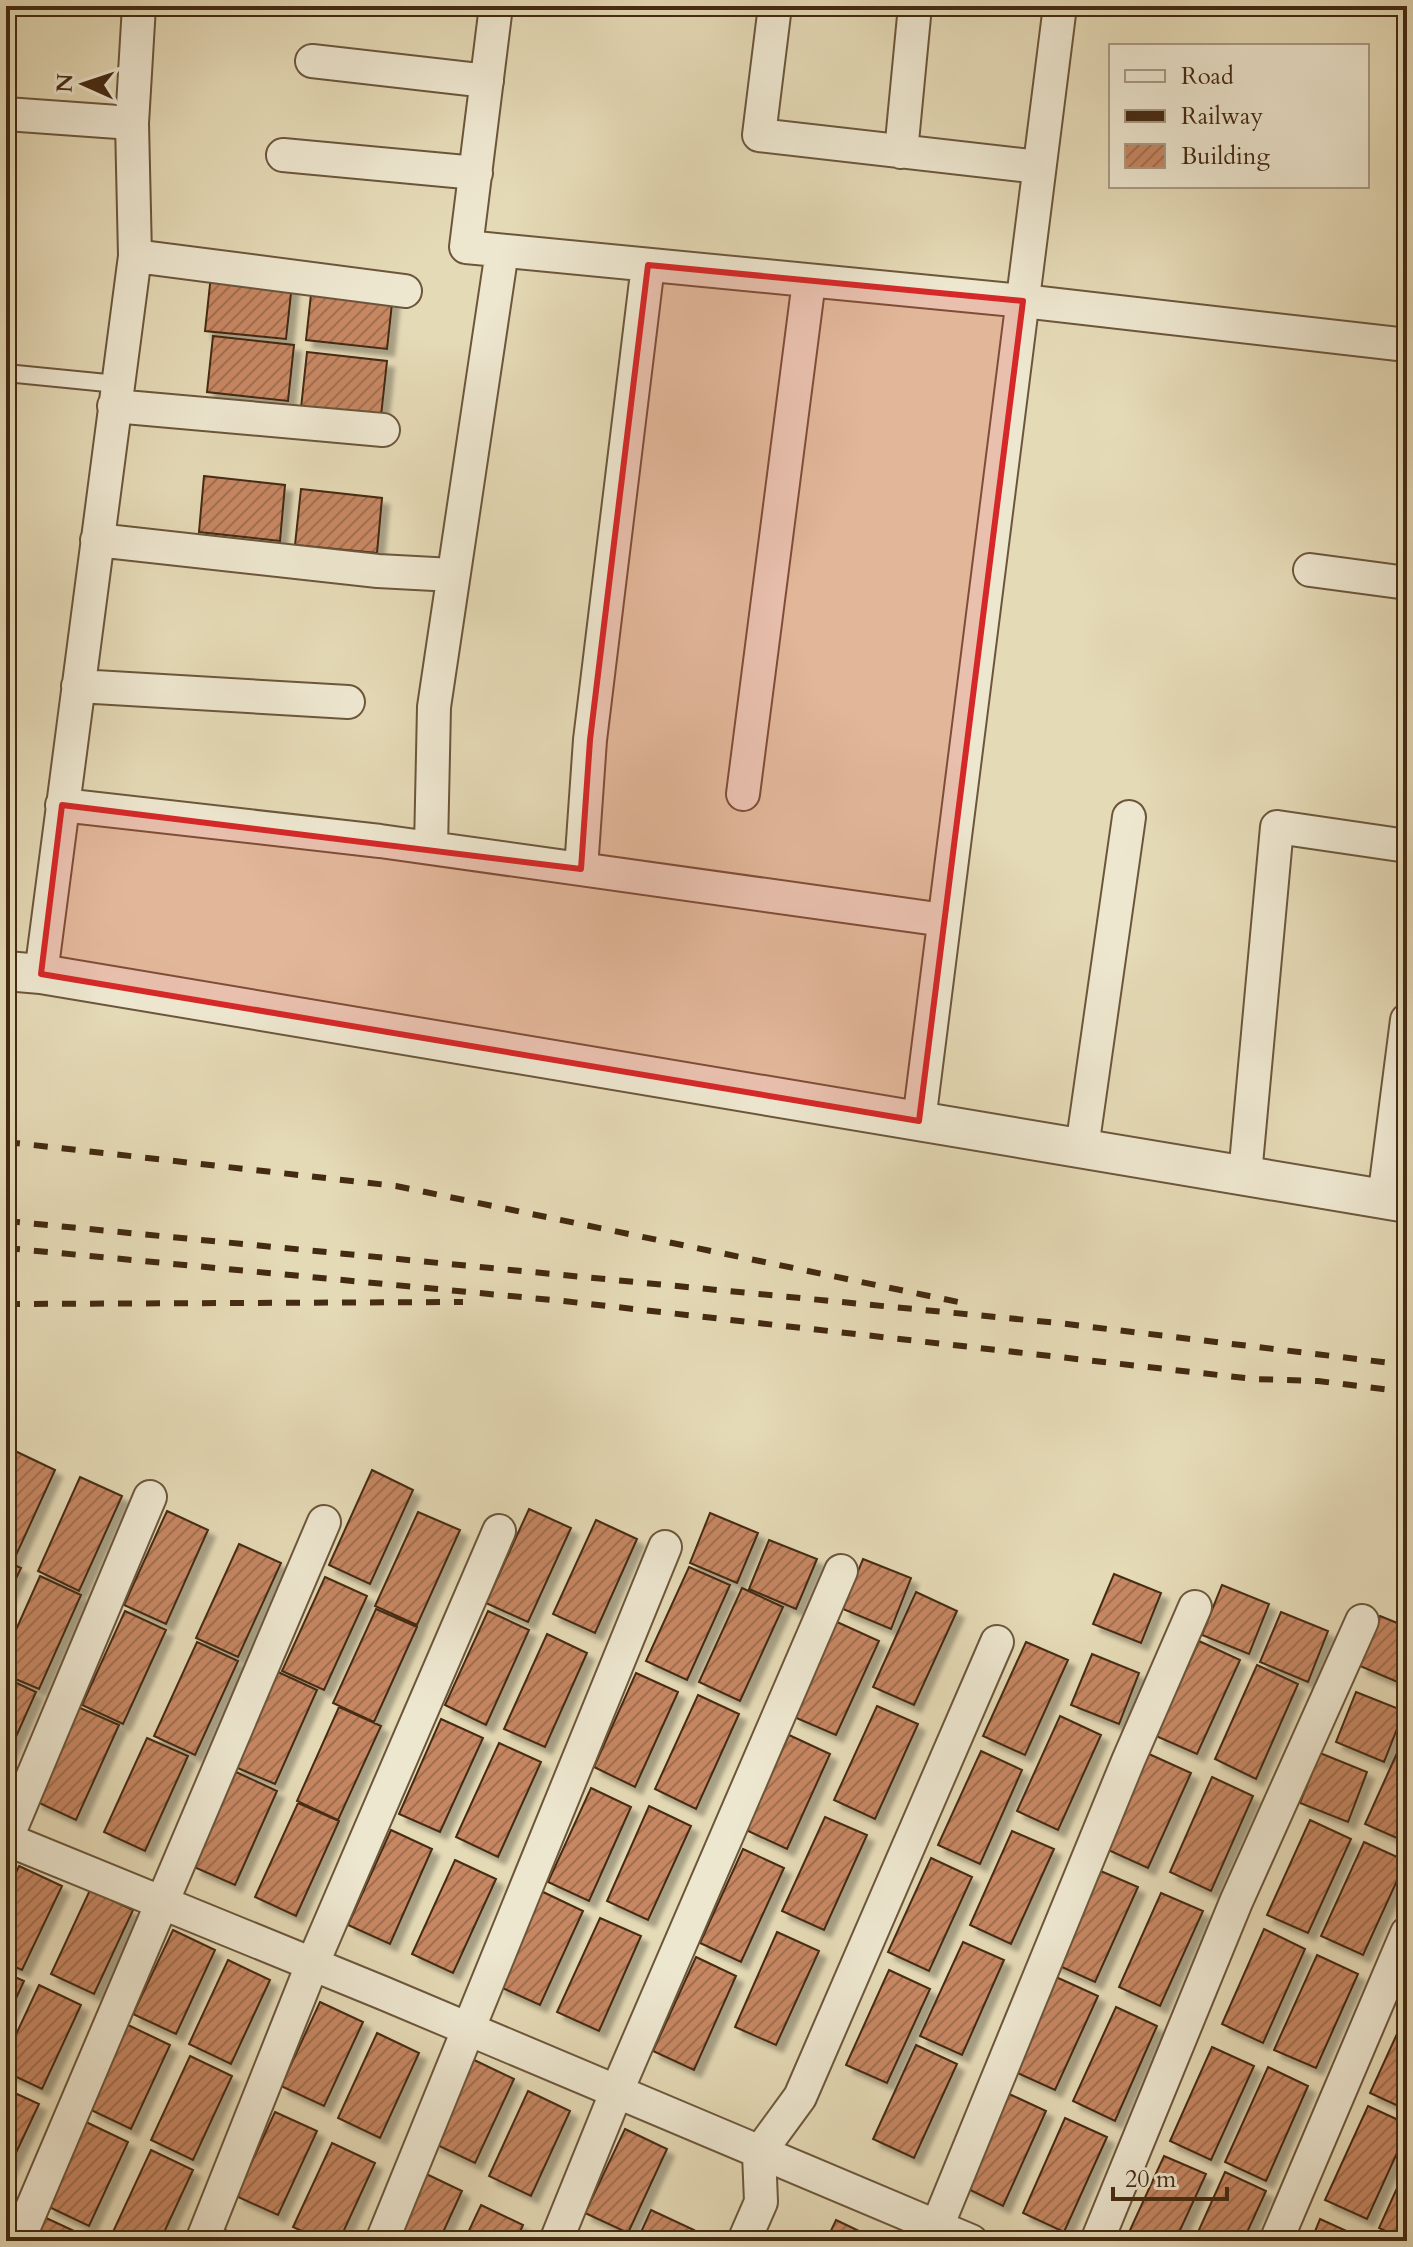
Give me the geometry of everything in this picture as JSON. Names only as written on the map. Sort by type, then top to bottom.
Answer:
[{"type":"street","points":[[139,6],[132,123],[135,256],[62,805],[24,972],[1396,1201],[1407,1020]]},
{"type":"street","points":[[496,6],[466,247],[1023,301],[1407,345]]},
{"type":"street","points":[[775,6],[759,135],[1039,167]]},
{"type":"street","points":[[901,152],[915,6]]},
{"type":"street","points":[[919,1121],[1060,6]]},
{"type":"street","points":[[312,61],[487,81]]},
{"type":"street","points":[[6,114],[132,123]]},
{"type":"street","points":[[283,155],[476,173]]},
{"type":"street","points":[[431,848],[434,707],[502,251]]},
{"type":"street","points":[[135,256],[405,291]]},
{"type":"street","points":[[581,869],[590,740],[648,265]]},
{"type":"street","points":[[743,794],[809,281]]},
{"type":"street","points":[[116,395],[383,430]]},
{"type":"street","points":[[97,540],[378,571],[453,575]]},
{"type":"street","points":[[1310,570],[1407,583]]},
{"type":"street","points":[[78,686],[348,702]]},
{"type":"street","points":[[62,805],[431,848],[944,920]]},
{"type":"street","points":[[1082,1148],[1129,817]]},
{"type":"street","points":[[1245,1175],[1277,827],[1407,846]]},
{"type":"street","points":[[150,1497],[6,1839],[759,2153],[934,2234],[971,2241]]},
{"type":"street","points":[[18,2241],[324,1522]]},
{"type":"street","points":[[202,2241],[312,1965],[499,1531]]},
{"type":"street","points":[[382,2241],[665,1547]]},
{"type":"street","points":[[556,2241],[616,2093],[841,1571]]},
{"type":"street","points":[[934,2234],[1128,1761],[1195,1607]]},
{"type":"street","points":[[1097,2241],[1236,1902],[1362,1621]]},
{"type":"street","points":[[744,2241],[761,2202],[759,2153],[800,2097],[997,1642]]},
{"type":"street","points":[[1276,2241],[1407,1933]]},
{"type":"lane","points":[[6,373],[116,395]]},
{"type":"highlighted area","points":[[648,265],[1023,301],[919,1121],[41,974],[62,805],[581,869],[590,740]]},
{"type":"building","points":[[211,275],[292,284],[286,339],[205,331]]},
{"type":"building","points":[[312,285],[393,294],[387,349],[306,340]]},
{"type":"building","points":[[213,336],[294,345],[288,401],[207,392]]},
{"type":"building","points":[[307,352],[387,361],[381,416],[301,408]]},
{"type":"building","points":[[204,476],[285,485],[280,541],[199,532]]},
{"type":"building","points":[[301,489],[382,498],[377,553],[295,545]]},
{"type":"building","points":[[13,1450],[55,1470],[12,1564],[6,1561],[6,1467]]},
{"type":"building","points":[[372,1470],[413,1490],[370,1584],[329,1565]]},
{"type":"building","points":[[80,1477],[122,1496],[79,1591],[38,1571]]},
{"type":"building","points":[[529,1509],[571,1528],[528,1622],[486,1603]]},
{"type":"building","points":[[167,1511],[208,1530],[166,1624],[124,1605]]},
{"type":"building","points":[[418,1512],[460,1530],[417,1625],[375,1606]]},
{"type":"building","points":[[710,1513],[758,1533],[737,1583],[690,1563]]},
{"type":"building","points":[[596,1520],[637,1539],[595,1633],[553,1614]]},
{"type":"building","points":[[769,1540],[817,1559],[796,1609],[749,1589]]},
{"type":"building","points":[[239,1544],[281,1563],[238,1657],[196,1638]]},
{"type":"building","points":[[863,1559],[911,1578],[891,1629],[843,1609]]},
{"type":"building","points":[[6,1561],[21,1568],[6,1600]]},
{"type":"building","points":[[689,1567],[730,1585],[687,1680],[646,1661]]},
{"type":"building","points":[[1114,1574],[1161,1593],[1141,1643],[1093,1624]]},
{"type":"building","points":[[40,1576],[81,1595],[39,1689],[6,1675],[6,1652]]},
{"type":"building","points":[[325,1577],[367,1596],[324,1690],[282,1671]]},
{"type":"building","points":[[1222,1585],[1269,1604],[1249,1654],[1202,1635]]},
{"type":"building","points":[[742,1588],[783,1607],[740,1701],[699,1682]]},
{"type":"building","points":[[916,1592],[957,1611],[914,1705],[873,1687]]},
{"type":"building","points":[[376,1609],[417,1627],[374,1722],[333,1703]]},
{"type":"building","points":[[125,1611],[166,1630],[123,1724],[82,1705]]},
{"type":"building","points":[[488,1611],[529,1630],[486,1725],[445,1705]]},
{"type":"building","points":[[1281,1612],[1328,1631],[1308,1682],[1260,1662]]},
{"type":"building","points":[[1380,1616],[1407,1627],[1407,1686],[1360,1666]]},
{"type":"building","points":[[837,1622],[879,1641],[836,1735],[794,1717]]},
{"type":"building","points":[[547,1634],[587,1653],[545,1747],[504,1729]]},
{"type":"building","points":[[1199,1641],[1240,1660],[1197,1754],[1156,1736]]},
{"type":"building","points":[[197,1642],[238,1661],[195,1755],[154,1736]]},
{"type":"building","points":[[1026,1642],[1068,1660],[1025,1755],[983,1736]]},
{"type":"building","points":[[1092,1654],[1139,1673],[1119,1724],[1071,1705]]},
{"type":"building","points":[[1257,1665],[1298,1684],[1256,1779],[1215,1759]]},
{"type":"building","points":[[276,1671],[317,1690],[275,1784],[233,1766]]},
{"type":"building","points":[[636,1673],[678,1692],[635,1787],[594,1767]]},
{"type":"building","points":[[6,1678],[36,1692],[6,1759]]},
{"type":"building","points":[[1356,1692],[1404,1711],[1384,1762],[1336,1742]]},
{"type":"building","points":[[698,1695],[739,1714],[696,1809],[655,1789]]},
{"type":"building","points":[[877,1706],[918,1724],[875,1819],[834,1800]]},
{"type":"building","points":[[78,1707],[119,1725],[76,1820],[35,1801]]},
{"type":"building","points":[[339,1707],[381,1726],[338,1820],[297,1801]]},
{"type":"building","points":[[1060,1716],[1101,1735],[1058,1830],[1017,1811]]},
{"type":"building","points":[[441,1719],[483,1738],[440,1832],[399,1814]]},
{"type":"building","points":[[1407,1731],[1407,1840],[1406,1842],[1365,1824]]},
{"type":"building","points":[[789,1735],[830,1754],[787,1849],[746,1830]]},
{"type":"building","points":[[147,1738],[188,1756],[145,1851],[104,1832]]},
{"type":"building","points":[[499,1743],[541,1762],[498,1857],[456,1837]]},
{"type":"building","points":[[981,1751],[1022,1770],[980,1864],[938,1845]]},
{"type":"building","points":[[1320,1753],[1367,1772],[1348,1822],[1300,1803]]},
{"type":"building","points":[[1149,1754],[1191,1773],[1148,1868],[1106,1849]]},
{"type":"building","points":[[236,1772],[277,1791],[235,1885],[194,1867]]},
{"type":"building","points":[[1212,1777],[1253,1796],[1211,1891],[1170,1872]]},
{"type":"building","points":[[591,1788],[631,1807],[589,1901],[548,1882]]},
{"type":"building","points":[[298,1803],[339,1821],[296,1916],[255,1897]]},
{"type":"building","points":[[649,1806],[691,1826],[648,1920],[607,1901]]},
{"type":"building","points":[[825,1817],[867,1835],[824,1930],[782,1911]]},
{"type":"building","points":[[1310,1820],[1351,1839],[1308,1933],[1267,1915]]},
{"type":"building","points":[[391,1830],[432,1849],[390,1944],[348,1925]]},
{"type":"building","points":[[1012,1831],[1054,1849],[1011,1944],[970,1925]]},
{"type":"building","points":[[1364,1842],[1406,1861],[1363,1955],[1321,1936]]},
{"type":"building","points":[[743,1849],[784,1868],[741,1962],[700,1943]]},
{"type":"building","points":[[931,1858],[972,1877],[929,1971],[888,1952]]},
{"type":"building","points":[[455,1860],[496,1879],[453,1973],[412,1954]]},
{"type":"building","points":[[19,1866],[62,1886],[22,1970],[6,1963],[6,1895]]},
{"type":"building","points":[[1096,1869],[1138,1887],[1095,1982],[1053,1963]]},
{"type":"building","points":[[90,1890],[133,1910],[94,1994],[51,1974]]},
{"type":"building","points":[[541,1891],[583,1911],[540,2005],[498,1986]]},
{"type":"building","points":[[1161,1893],[1203,1911],[1160,2006],[1119,1987]]},
{"type":"building","points":[[600,1918],[641,1936],[599,2031],[557,2012]]},
{"type":"building","points":[[1264,1929],[1305,1949],[1263,2043],[1222,2024]]},
{"type":"building","points":[[173,1930],[215,1950],[176,2034],[133,2014]]},
{"type":"building","points":[[777,1932],[819,1951],[776,2045],[735,2027]]},
{"type":"building","points":[[963,1942],[1004,1960],[962,2055],[920,2036]]},
{"type":"building","points":[[1317,1955],[1358,1974],[1316,2068],[1274,2050]]},
{"type":"building","points":[[696,1957],[736,1976],[694,2070],[653,2051]]},
{"type":"building","points":[[228,1960],[270,1980],[231,2064],[189,2044]]},
{"type":"building","points":[[889,1970],[930,1989],[887,2083],[846,2065]]},
{"type":"building","points":[[6,1973],[24,1981],[6,2020]]},
{"type":"building","points":[[1056,1977],[1098,1996],[1055,2090],[1013,2071]]},
{"type":"building","points":[[39,1985],[81,2005],[42,2089],[6,2072],[6,2056]]},
{"type":"building","points":[[320,2002],[363,2022],[324,2106],[281,2086]]},
{"type":"building","points":[[1116,2007],[1157,2026],[1115,2121],[1073,2101]]},
{"type":"building","points":[[1407,2012],[1407,2110],[1370,2093]]},
{"type":"building","points":[[128,2025],[170,2045],[131,2129],[89,2109]]},
{"type":"building","points":[[377,2033],[419,2053],[380,2138],[338,2118]]},
{"type":"building","points":[[916,2045],[957,2064],[914,2158],[873,2139]]},
{"type":"building","points":[[1212,2047],[1254,2066],[1211,2160],[1170,2141]]},
{"type":"building","points":[[190,2056],[232,2076],[193,2160],[151,2140]]},
{"type":"building","points":[[472,2059],[514,2079],[475,2163],[433,2143]]},
{"type":"building","points":[[1268,2067],[1308,2086],[1266,2181],[1225,2162]]},
{"type":"building","points":[[6,2089],[39,2104],[6,2174]]},
{"type":"building","points":[[528,2091],[570,2111],[531,2196],[489,2176]]},
{"type":"building","points":[[1005,2092],[1046,2111],[1003,2206],[962,2186]]},
{"type":"building","points":[[1368,2106],[1407,2124],[1407,2131],[1367,2219],[1325,2200]]},
{"type":"building","points":[[275,2112],[317,2131],[278,2215],[236,2196]]},
{"type":"building","points":[[1065,2118],[1107,2137],[1064,2232],[1023,2213]]},
{"type":"building","points":[[86,2122],[128,2142],[89,2226],[47,2206]]},
{"type":"building","points":[[625,2129],[667,2149],[628,2233],[585,2213]]},
{"type":"building","points":[[332,2143],[375,2163],[339,2241],[324,2241],[293,2227]]},
{"type":"building","points":[[151,2150],[193,2170],[160,2241],[127,2241],[112,2234]]},
{"type":"building","points":[[1164,2156],[1206,2174],[1175,2241],[1125,2241]]},
{"type":"building","points":[[1407,2166],[1407,2241],[1379,2228]]},
{"type":"building","points":[[420,2171],[462,2191],[439,2241],[388,2241]]},
{"type":"building","points":[[1225,2172],[1266,2191],[1243,2241],[1194,2241]]},
{"type":"building","points":[[481,2205],[523,2225],[516,2241],[464,2241]]},
{"type":"building","points":[[651,2210],[694,2230],[689,2241],[637,2241]]},
{"type":"building","points":[[44,2217],[87,2237],[85,2241],[33,2241]]},
{"type":"building","points":[[1320,2219],[1362,2238],[1361,2241],[1311,2241]]},
{"type":"building","points":[[836,2220],[878,2240],[826,2241]]},
{"type":"building","points":[[225,2230],[249,2241],[220,2241]]},
{"type":"railway","points":[[6,1142],[396,1186],[968,1304]]},
{"type":"railway","points":[[6,1221],[1058,1323],[1407,1365]]},
{"type":"railway","points":[[6,1248],[563,1301],[1254,1379],[1318,1381],[1407,1392]]},
{"type":"railway","points":[[6,1304],[463,1302]]}]
